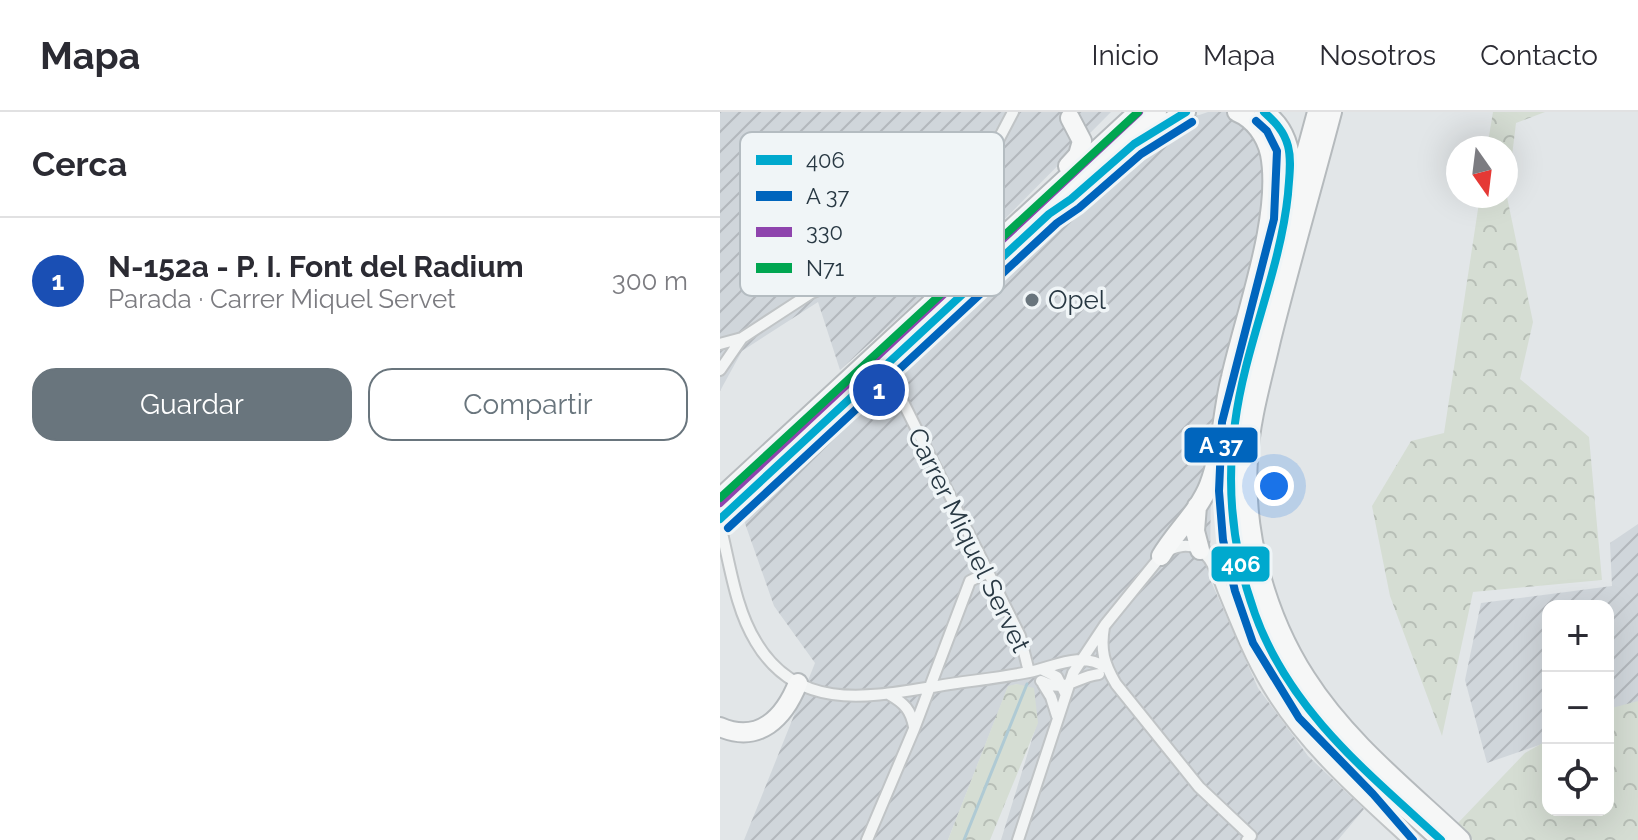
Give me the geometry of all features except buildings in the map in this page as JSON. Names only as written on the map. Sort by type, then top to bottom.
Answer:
[{"type":"highway","points":[[1004,233],[1075,159],[1082,141],[1127,112]]},
{"type":"highway","points":[[1004,235],[1138,112]]},
{"type":"highway","points":[[1004,256],[1157,112]]},
{"type":"highway","points":[[1049,214],[1071,199],[1134,144],[1186,112]]},
{"type":"highway","points":[[1161,556],[1208,488],[1270,204],[1269,152],[1260,131],[1237,112]]},
{"type":"highway","points":[[1264,112],[1275,122],[1288,144],[1292,168],[1286,221]]},
{"type":"highway","points":[[1317,112],[1234,424],[1231,492],[1235,537],[1246,587],[1264,638],[1291,686],[1328,734],[1441,840]]},
{"type":"highway","points":[[1335,112],[1283,294],[1252,427],[1248,461],[1249,509],[1263,585],[1281,631],[1306,678],[1342,727],[1461,840]]},
{"type":"highway","points":[[1067,115],[1090,129],[1100,130]]},
{"type":"highway","points":[[1067,115],[1082,141]]},
{"type":"highway","points":[[720,498],[939,296]]},
{"type":"highway","points":[[720,519],[961,296]]},
{"type":"highway","points":[[1197,506],[1195,531],[1200,550]]},
{"type":"highway","points":[[720,727],[738,732],[765,727],[777,720],[788,707],[798,683]]},
{"type":"highway","points":[[1382,786],[1407,818],[1430,840]]},
{"type":"street","points":[[1003,132],[1013,112]]},
{"type":"street","points":[[720,344],[742,338],[806,296]]},
{"type":"street","points":[[720,370],[742,338]]},
{"type":"street","name":"Carrer Miquel Servet","points":[[885,366],[1034,670]]},
{"type":"street","points":[[720,525],[741,608],[756,643],[777,668],[798,683],[844,696],[890,695],[1080,659],[1102,671],[1116,684],[1199,787],[1251,836],[1247,840]]},
{"type":"street","points":[[1018,840],[1066,689],[1080,659],[1161,556],[1167,550],[1180,546],[1200,550],[1211,561],[1245,644],[1268,687],[1299,734],[1408,840]]},
{"type":"street","points":[[867,840],[914,729],[970,581],[988,572]]},
{"type":"street","points":[[1102,671],[1105,625]]},
{"type":"street","points":[[1034,670],[1051,697],[1057,719]]},
{"type":"street","points":[[1034,670],[1057,677],[1066,689]]},
{"type":"street","points":[[1041,681],[1066,689],[1086,676],[1102,671]]},
{"type":"street","points":[[890,695],[909,710],[914,729]]},
{"type":"shaded area","points":[[720,112],[1111,112],[1004,220],[1004,132],[740,132],[740,296],[923,296],[840,370],[818,302],[742,351],[720,391]]},
{"type":"shaded area","points":[[1208,112],[1226,112],[1247,123],[1264,149],[1264,207],[1211,470],[1210,579],[1258,688],[1308,756],[1364,809],[1338,840],[1001,840],[1037,723],[1017,684],[1008,687],[948,840],[744,840],[815,663],[774,606],[741,512],[977,296],[1004,296],[1004,271],[1145,142],[1179,122]]},
{"type":"shaded area","points":[[1638,524],[1638,712],[1614,720],[1614,600],[1542,600],[1542,744],[1487,763],[1465,680],[1481,603],[1612,586],[1610,543]]},
{"type":"green space","points":[[1493,112],[1545,112],[1516,123],[1514,136],[1489,136]]},
{"type":"green space","points":[[1478,208],[1509,208],[1533,322],[1520,379],[1589,437],[1602,580],[1473,592],[1442,736],[1390,596],[1372,506],[1411,441],[1444,433]]},
{"type":"green space","points":[[1017,684],[1034,688],[1038,723],[990,840],[948,840],[1008,686]]},
{"type":"green space","points":[[1638,701],[1638,840],[1473,840],[1457,824],[1525,753],[1542,743],[1542,816],[1614,816],[1614,707]]},
{"type":"waterway","points":[[964,840],[1027,684]]},
{"type":"transit line","name":"N71","points":[[1004,236],[1138,112]]},
{"type":"transit line","name":"330","points":[[1004,238],[1139,112]]},
{"type":"transit line","name":"406","points":[[1004,256],[1134,144],[1186,112]]},
{"type":"transit line","name":"406","points":[[1264,112],[1284,136],[1290,170],[1278,252],[1246,365],[1232,447],[1233,520],[1241,567],[1255,614],[1270,649],[1310,710],[1359,765],[1441,840]]},
{"type":"transit line","points":[[1256,121],[1267,131],[1277,151],[1274,219],[1222,422],[1219,491],[1223,540],[1235,591],[1253,643],[1299,718],[1413,840]]},
{"type":"transit line","points":[[1004,272],[1057,223],[1141,154],[1192,122]]},
{"type":"transit line","name":"N71","points":[[720,498],[939,296]]},
{"type":"transit line","name":"330","points":[[720,503],[942,296]]},
{"type":"transit line","name":"406","points":[[720,519],[961,296]]},
{"type":"transit line","points":[[728,528],[978,296]]},
{"type":"place","name":"Opel","points":[[1032,300]]},
{"type":"place","name":"N-152a - P. I. Font del Radium","points":[[879,390]]}]
